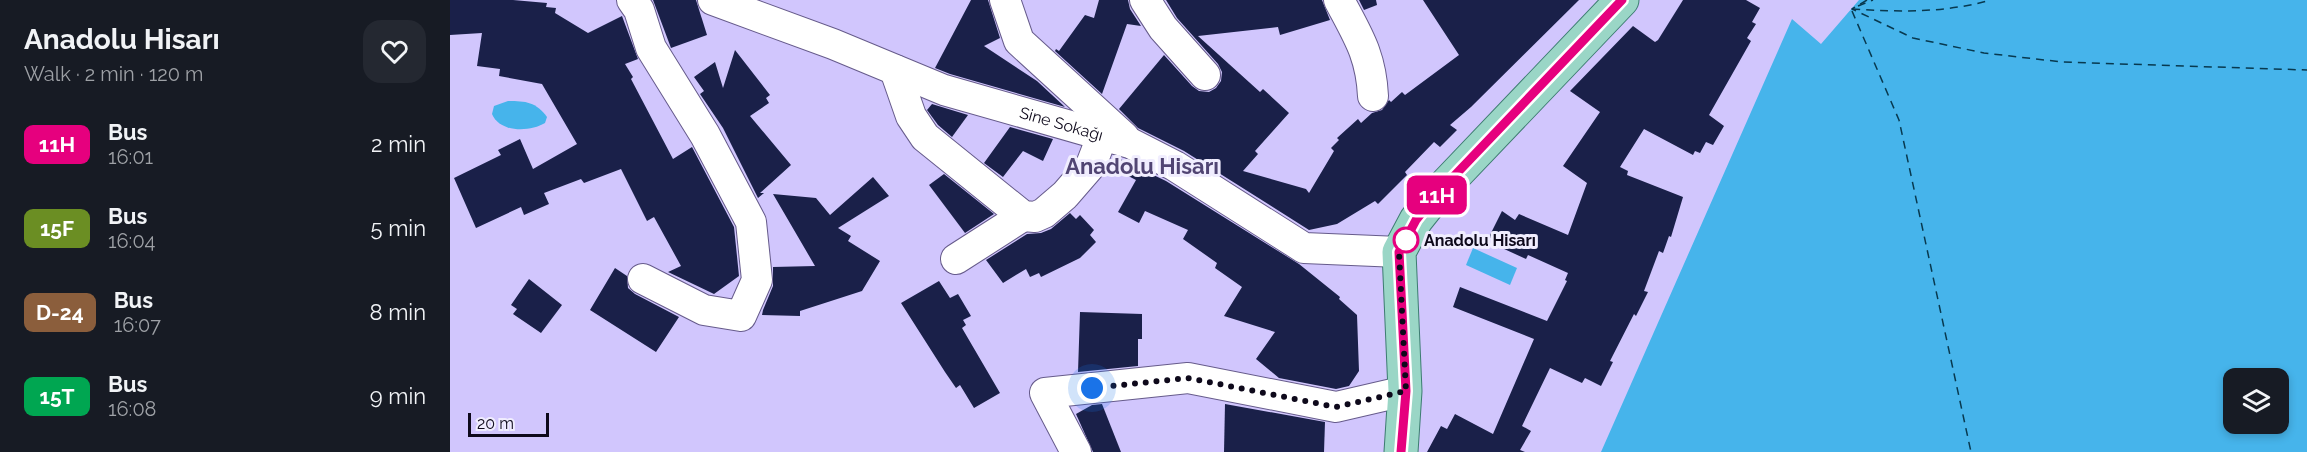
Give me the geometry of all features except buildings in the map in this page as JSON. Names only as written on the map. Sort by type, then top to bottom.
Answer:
[{"type":"main road","points":[[1401,452],[1406,391],[1399,252],[1416,220],[1436,195],[1622,0]]},
{"type":"street","points":[[632,0],[639,10],[651,48],[705,135],[751,222],[757,280],[741,316],[704,310],[643,279]]},
{"type":"street","name":"Sine Sokağı","points":[[713,0],[833,44],[944,90],[1117,139],[1175,166],[1304,248],[1399,252]]},
{"type":"street","points":[[895,70],[911,116],[925,137],[1023,216],[1035,217],[1044,213],[1065,195],[1117,139],[1019,41],[1005,0]]},
{"type":"street","points":[[1145,0],[1163,28],[1205,75]]},
{"type":"street","points":[[1338,0],[1364,47],[1371,72],[1373,96]]},
{"type":"street","points":[[956,259],[1023,216]]},
{"type":"street","points":[[1076,452],[1045,393],[1188,378],[1336,407],[1406,391]]},
{"type":"water","points":[[1859,0],[2307,0],[2307,452],[1601,452],[1792,19],[1821,44]]},
{"type":"water","points":[[508,101],[535,105],[547,117],[545,123],[524,129],[508,128],[502,125],[492,114],[494,106]]},
{"type":"water","points":[[1473,248],[1517,268],[1510,285],[1466,265]]},
{"type":"ferry route","points":[[1867,0],[1852,9],[1913,38],[1984,53],[2062,62],[2307,70]]},
{"type":"ferry route","points":[[1858,6],[1873,0]]},
{"type":"ferry route","points":[[1852,9],[1922,10],[1956,7],[1991,0]]},
{"type":"ferry route","points":[[1852,11],[1899,120],[1971,452]]},
{"type":"bus line","name":"11H","points":[[1401,452],[1406,391],[1403,368],[1399,252],[1416,220],[1436,195],[1622,0]]},
{"type":"place","name":"Anadolu Hisarı","points":[[1406,240]]},
{"type":"district","name":"Anadolu Hisarı","points":[[1142,166]]},
{"type":"route","points":[[1092,388],[1188,378],[1336,407],[1406,391],[1403,368],[1399,252],[1407,236],[1406,240]]}]
